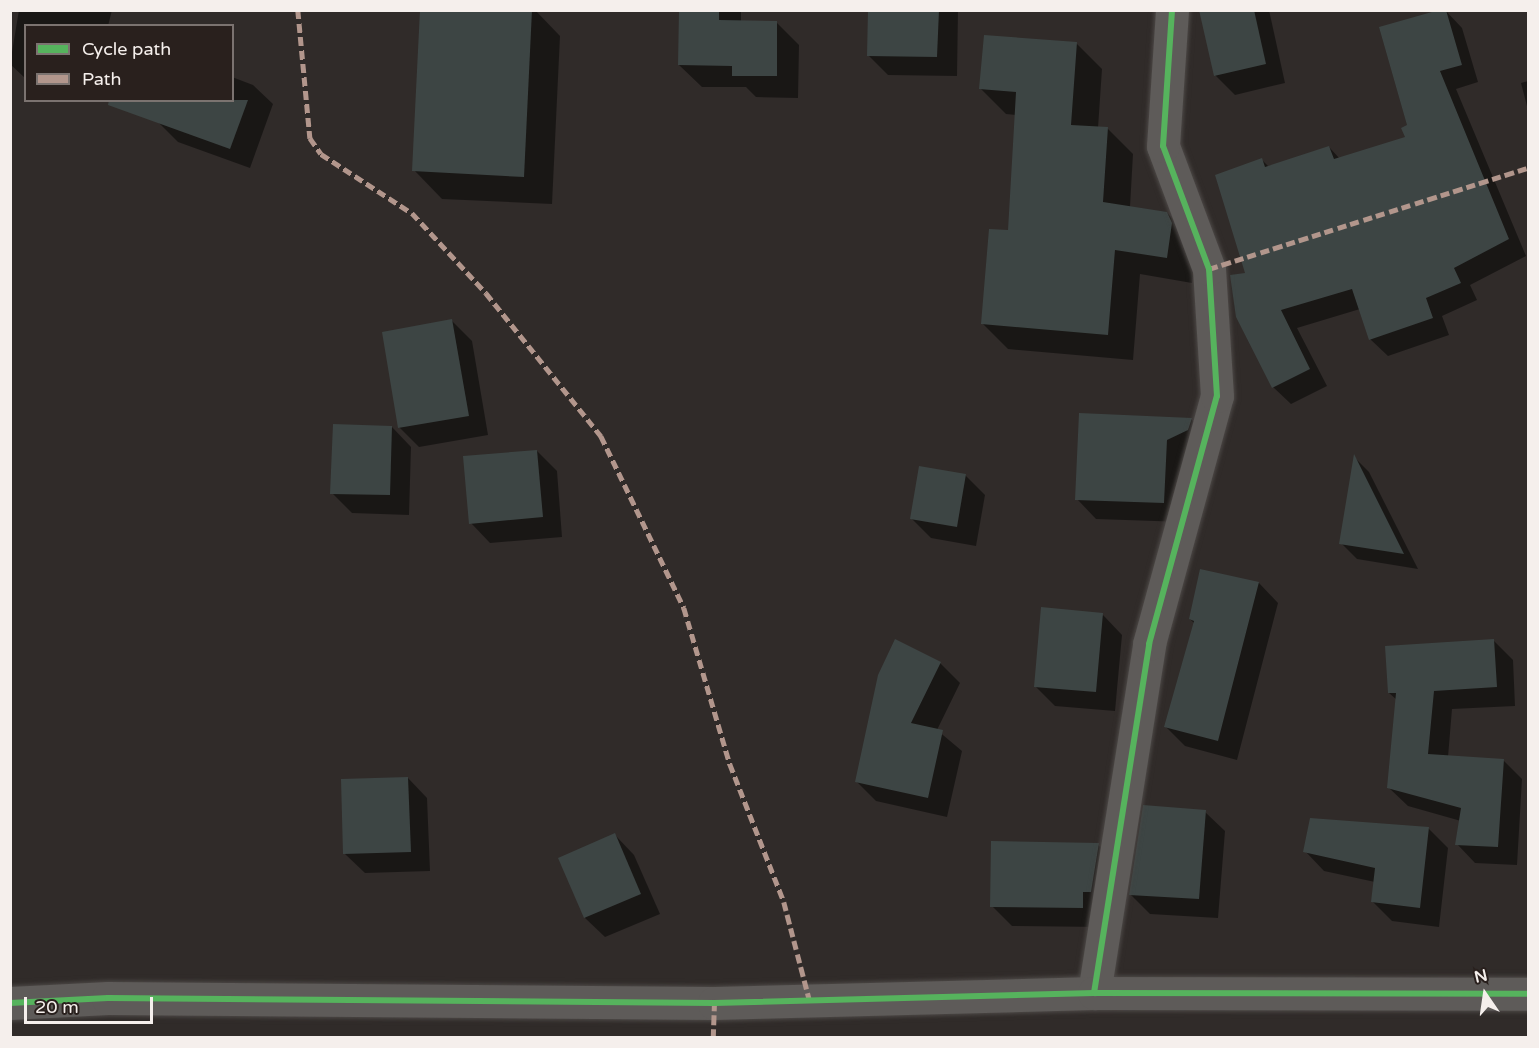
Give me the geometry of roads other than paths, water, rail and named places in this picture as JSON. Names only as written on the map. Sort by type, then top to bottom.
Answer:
[{"type":"street","points":[[1094,993],[1149,644],[1217,396],[1209,269],[1163,146],[1172,10]]},
{"type":"street","points":[[10,1003],[108,998],[786,1002],[1094,993],[1528,994]]}]
